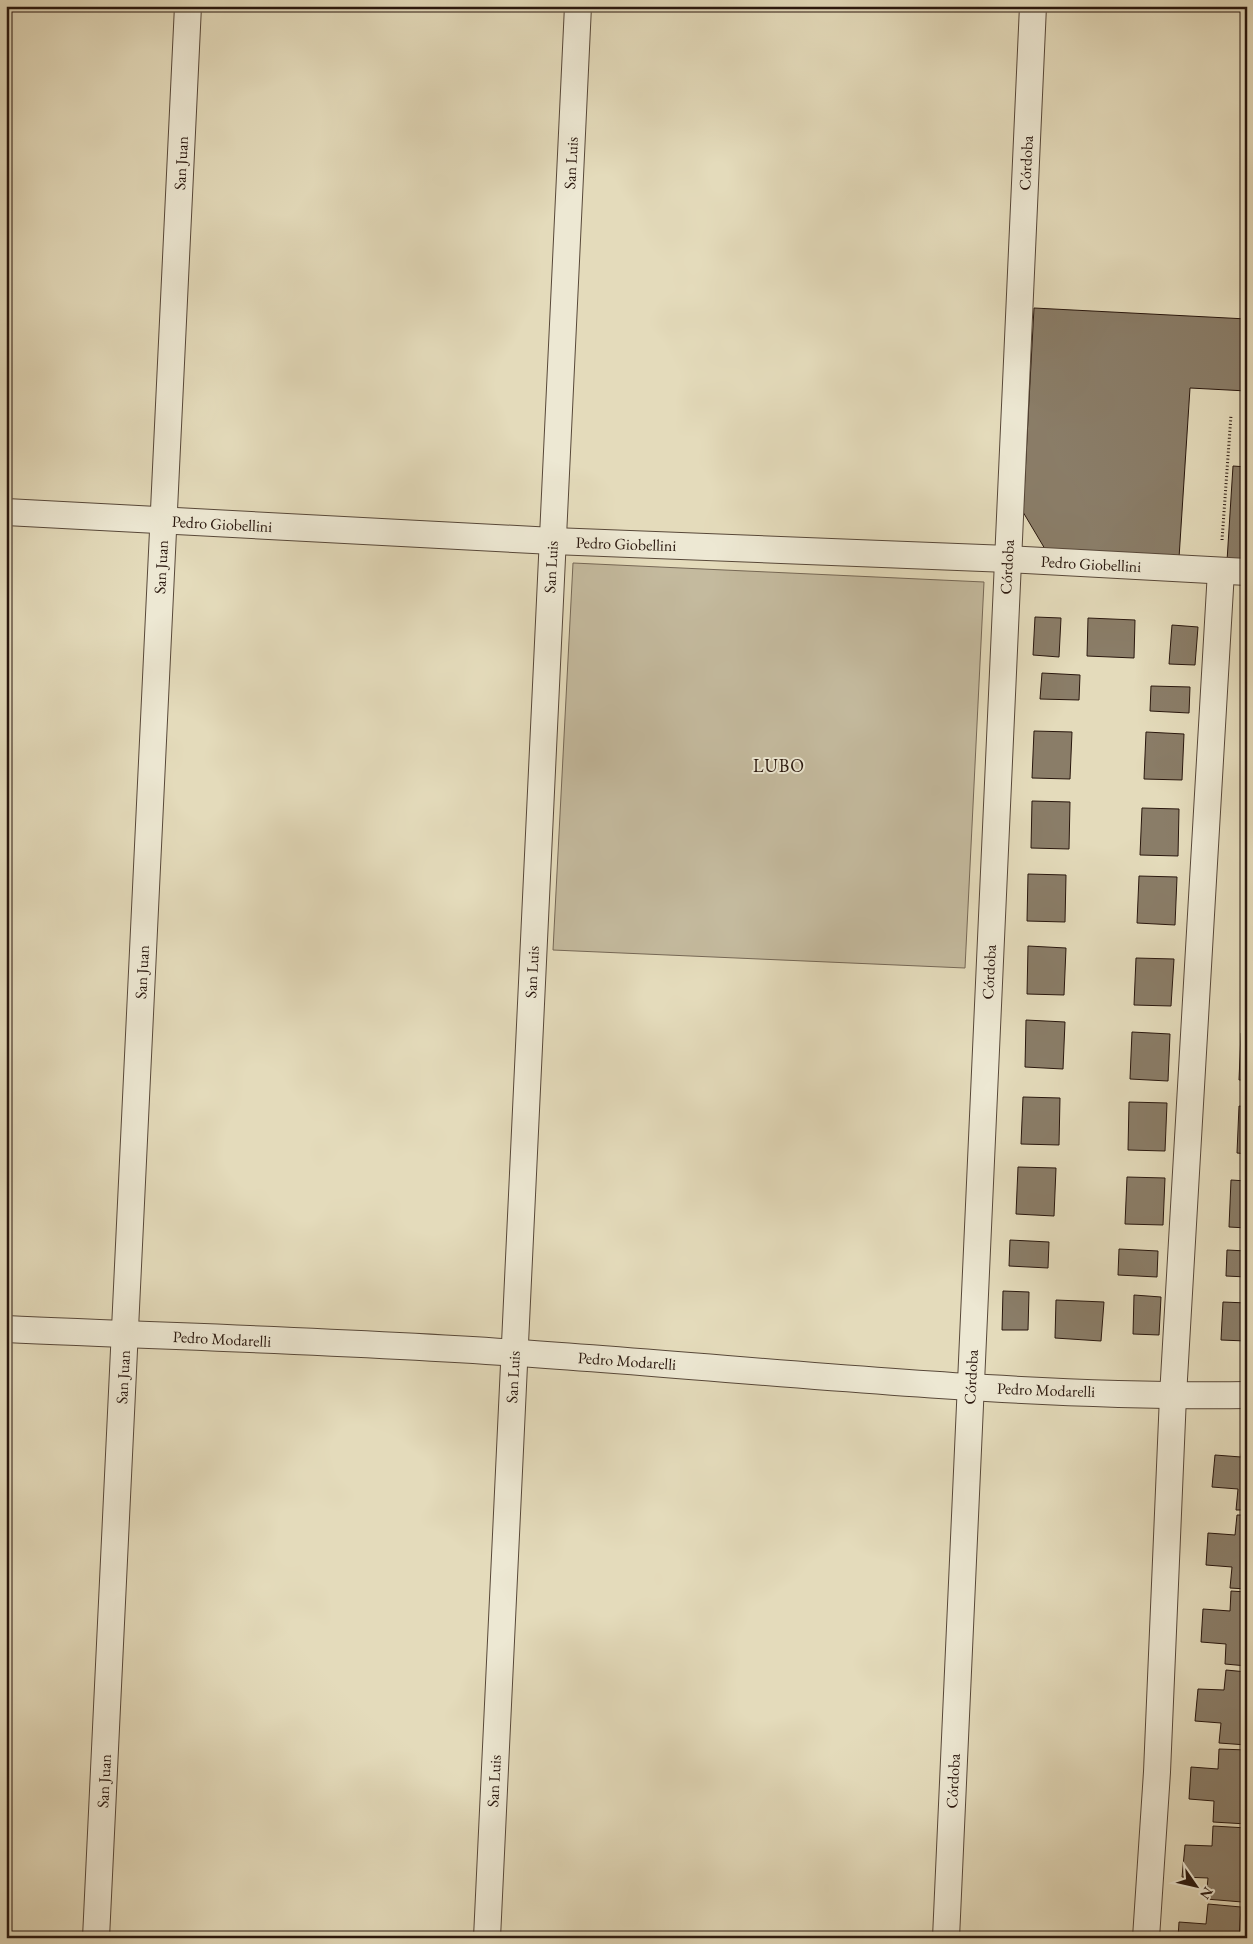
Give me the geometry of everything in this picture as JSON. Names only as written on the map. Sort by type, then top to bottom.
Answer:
[{"type":"street","name":"San Juan","points":[[96,1938],[188,6]]},
{"type":"street","name":"San Luis","points":[[487,1938],[578,6]]},
{"type":"street","name":"Córdoba","points":[[946,1938],[1033,6]]},
{"type":"street","name":"Pedro Giobellini","points":[[6,512],[553,541],[1008,559],[1247,572]]},
{"type":"street","points":[[1146,1938],[1158,1762],[1173,1396],[1221,571]]},
{"type":"street","name":"Pedro Modarelli","points":[[6,1330],[514,1352],[971,1387],[1173,1396],[1247,1395]]},
{"type":"path","points":[[1221,571],[1231,415]]},
{"type":"shaded area","points":[[573,563],[984,582],[965,968],[553,950]]},
{"type":"building","points":[[1034,308],[1247,319],[1247,391],[1190,388],[1179,558],[1045,549],[1023,512]]},
{"type":"building","points":[[1233,466],[1247,467],[1247,562],[1227,561]]},
{"type":"building","points":[[1035,617],[1061,618],[1059,657],[1033,655]]},
{"type":"building","points":[[1088,618],[1135,620],[1134,658],[1087,656]]},
{"type":"building","points":[[1172,625],[1198,627],[1195,665],[1169,664]]},
{"type":"building","points":[[1042,673],[1080,675],[1079,700],[1040,699]]},
{"type":"building","points":[[1151,686],[1190,687],[1189,713],[1150,711]]},
{"type":"building","points":[[1034,731],[1072,732],[1070,779],[1032,778]]},
{"type":"building","points":[[1146,732],[1184,734],[1182,780],[1144,779]]},
{"type":"building","points":[[1032,801],[1070,802],[1069,849],[1031,848]]},
{"type":"building","points":[[1142,808],[1179,809],[1178,856],[1140,855]]},
{"type":"building","points":[[1028,874],[1066,875],[1065,922],[1027,921]]},
{"type":"building","points":[[1139,876],[1177,877],[1175,925],[1137,923]]},
{"type":"building","points":[[1028,946],[1066,948],[1064,995],[1027,994]]},
{"type":"building","points":[[1136,958],[1174,959],[1171,1006],[1134,1005]]},
{"type":"building","points":[[1245,958],[1247,958],[1247,1005],[1244,1005]]},
{"type":"building","points":[[1026,1020],[1065,1022],[1063,1069],[1025,1067]]},
{"type":"building","points":[[1132,1032],[1170,1034],[1168,1081],[1130,1079]]},
{"type":"building","points":[[1241,1033],[1247,1033],[1247,1080],[1239,1080]]},
{"type":"building","points":[[1023,1097],[1060,1098],[1059,1145],[1021,1144]]},
{"type":"building","points":[[1129,1102],[1167,1103],[1165,1151],[1128,1150]]},
{"type":"building","points":[[1239,1106],[1247,1107],[1247,1154],[1237,1153]]},
{"type":"building","points":[[1018,1167],[1056,1168],[1054,1216],[1016,1214]]},
{"type":"building","points":[[1127,1177],[1165,1178],[1163,1225],[1125,1224]]},
{"type":"building","points":[[1231,1180],[1247,1181],[1247,1228],[1229,1227]]},
{"type":"building","points":[[1010,1240],[1049,1242],[1048,1268],[1009,1266]]},
{"type":"building","points":[[1119,1249],[1158,1251],[1157,1277],[1118,1275]]},
{"type":"building","points":[[1227,1250],[1247,1251],[1247,1277],[1226,1276]]},
{"type":"building","points":[[1003,1291],[1029,1292],[1028,1330],[1002,1330]]},
{"type":"building","points":[[1134,1295],[1161,1297],[1159,1335],[1133,1334]]},
{"type":"building","points":[[1056,1300],[1104,1302],[1101,1341],[1055,1338]]},
{"type":"building","points":[[1223,1302],[1247,1303],[1246,1341],[1221,1340]]},
{"type":"building","points":[[1243,1437],[1247,1437],[1247,1510],[1236,1510],[1238,1489],[1212,1487],[1215,1455],[1241,1457]]},
{"type":"building","points":[[1237,1515],[1247,1515],[1247,1589],[1230,1588],[1232,1567],[1206,1565],[1208,1533],[1235,1535]]},
{"type":"building","points":[[1231,1591],[1247,1592],[1247,1666],[1225,1664],[1226,1644],[1201,1642],[1203,1609],[1230,1611]]},
{"type":"building","points":[[1226,1670],[1247,1672],[1247,1745],[1219,1743],[1221,1723],[1195,1721],[1198,1689],[1224,1690]]},
{"type":"building","points":[[1219,1749],[1247,1750],[1247,1824],[1213,1822],[1214,1801],[1189,1799],[1191,1767],[1218,1769]]},
{"type":"building","points":[[1213,1826],[1247,1828],[1242,1902],[1206,1899],[1208,1878],[1182,1877],[1185,1845],[1212,1846]]},
{"type":"building","points":[[1208,1904],[1241,1907],[1239,1938],[1178,1938],[1179,1922],[1206,1924]]},
{"type":"district","name":"LUBO","points":[[779,765]]}]
